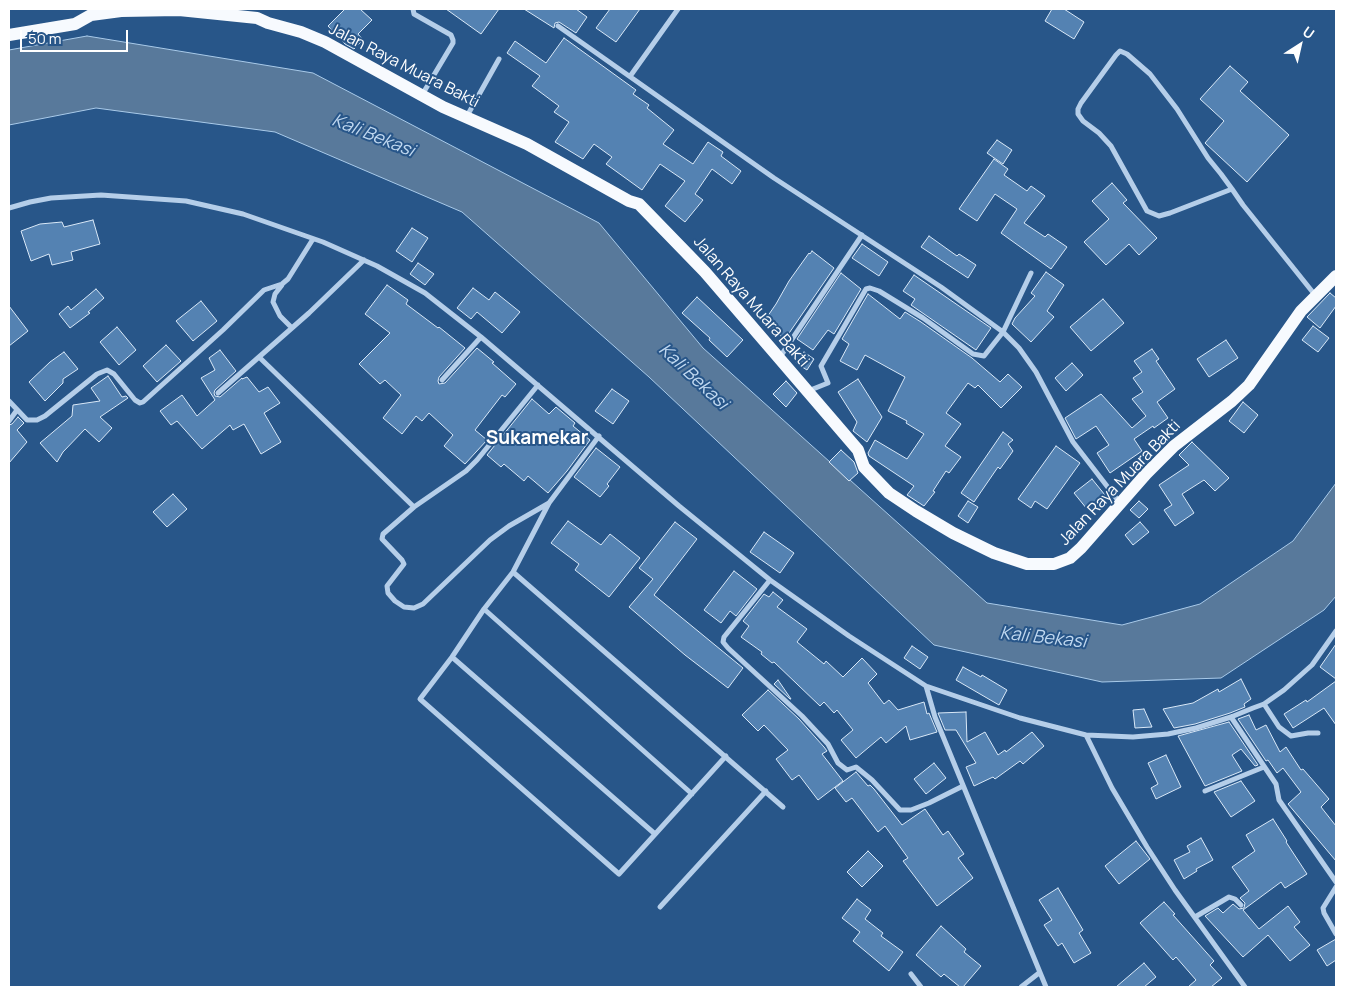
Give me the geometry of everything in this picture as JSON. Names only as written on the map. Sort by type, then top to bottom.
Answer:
[{"type":"main road","name":"Jalan Raya Muara Bakti","points":[[9,35],[75,24],[91,15],[122,10],[179,10],[257,18],[301,32],[324,42],[422,95],[527,144],[629,201],[639,204],[705,272],[858,450],[864,467],[889,493],[953,533],[994,553],[1027,564],[1054,564],[1070,558],[1092,537],[1174,446],[1232,401],[1249,385],[1301,311],[1336,276]]},
{"type":"street","points":[[413,9],[414,14],[451,35],[453,40],[422,95]]},
{"type":"street","points":[[630,75],[678,9]]},
{"type":"street","points":[[558,26],[774,178],[941,287],[1003,332],[1019,348],[1036,372],[1073,442],[1120,504]]},
{"type":"street","points":[[1232,189],[1159,216],[1147,212],[1111,146],[1100,132],[1083,121],[1078,114],[1081,103],[1120,51],[1127,54],[1150,74],[1178,109],[1208,158],[1316,295]]},
{"type":"street","points":[[466,117],[499,59]]},
{"type":"street","points":[[9,208],[30,202],[77,196],[122,195],[165,199],[221,208],[312,239],[400,277],[425,293],[481,337],[679,506],[770,580],[849,636],[926,686],[1020,718],[1086,735],[1133,737],[1168,734],[1196,728],[1264,704],[1284,690],[1312,665],[1336,631]]},
{"type":"street","points":[[779,358],[862,235]]},
{"type":"street","points":[[292,328],[280,316],[273,302],[275,294],[288,278],[312,239]]},
{"type":"street","points":[[218,393],[292,328],[364,260]]},
{"type":"street","points":[[807,391],[828,383],[821,366],[866,289],[870,288],[879,291],[967,350],[979,356],[984,356],[1003,332],[1031,273]]},
{"type":"street","points":[[9,400],[27,420],[37,420],[45,416],[97,374],[107,370],[114,374],[135,400],[140,403],[143,402],[223,330],[264,290],[282,284]]},
{"type":"street","points":[[442,380],[481,337]]},
{"type":"street","points":[[259,357],[414,507]]},
{"type":"street","points":[[538,385],[466,471],[414,507],[382,536],[382,539],[404,564],[387,586],[388,593],[404,607],[414,608],[423,604],[490,540],[509,526],[549,503]]},
{"type":"street","points":[[9,421],[17,410]]},
{"type":"street","points":[[599,436],[549,503],[513,572],[484,609],[452,657],[420,699],[619,874],[726,756]]},
{"type":"street","points":[[513,572],[783,807]]},
{"type":"street","points":[[770,580],[724,637],[723,642],[728,648],[802,716],[828,744],[838,763],[847,770],[856,767],[872,780],[900,810],[912,810],[920,807],[963,786]]},
{"type":"street","points":[[484,609],[692,794]]},
{"type":"street","points":[[452,657],[655,834]]},
{"type":"street","points":[[926,686],[935,717],[1039,974],[1046,987]]},
{"type":"street","points":[[1264,704],[1279,727],[1290,736],[1318,733]]},
{"type":"street","points":[[1231,717],[1276,784],[1279,800],[1336,882]]},
{"type":"street","points":[[1086,735],[1117,796],[1147,847],[1245,987]]},
{"type":"street","points":[[1205,791],[1264,767]]},
{"type":"street","points":[[660,907],[766,791]]},
{"type":"street","points":[[1336,887],[1323,908],[1336,934]]},
{"type":"street","points":[[1195,918],[1226,897],[1232,897],[1241,904]]},
{"type":"street","points":[[910,974],[922,987]]},
{"type":"street","points":[[1021,987],[1039,974]]},
{"type":"water","name":"Kali Bekasi","points":[[87,36],[313,73],[599,223],[703,348],[987,603],[1122,625],[1200,604],[1293,541],[1336,483],[1336,596],[1324,610],[1221,678],[1102,682],[934,645],[649,377],[462,212],[275,132],[96,108],[9,125],[9,50]]},
{"type":"building","points":[[345,9],[360,9],[372,20],[358,34],[363,40],[354,49],[345,44],[328,26]]},
{"type":"building","points":[[446,9],[499,9],[481,34]]},
{"type":"building","points":[[524,9],[576,9],[587,17],[576,33],[559,22],[555,23],[554,28]]},
{"type":"building","points":[[610,9],[640,9],[616,42],[596,28]]},
{"type":"building","points":[[1052,9],[1064,9],[1084,22],[1074,39],[1045,21]]},
{"type":"building","points":[[564,38],[636,90],[633,94],[649,105],[647,108],[674,130],[663,144],[693,164],[708,142],[723,152],[721,156],[741,171],[732,184],[712,169],[695,194],[703,200],[685,222],[665,206],[685,181],[660,164],[642,190],[606,164],[612,157],[594,144],[583,159],[555,142],[569,122],[554,112],[559,106],[532,86],[540,76],[507,53],[515,41],[546,63]]},
{"type":"building","points":[[1230,66],[1248,82],[1240,91],[1289,135],[1247,182],[1205,143],[1224,121],[1200,99]]},
{"type":"building","points":[[997,140],[1012,150],[1003,164],[987,153]]},
{"type":"building","points":[[994,159],[1008,169],[1004,175],[1027,191],[1031,186],[1045,196],[1024,223],[1045,237],[1048,234],[1067,247],[1051,269],[1001,233],[1017,209],[995,194],[977,221],[959,209]]},
{"type":"building","points":[[1112,183],[1127,200],[1123,203],[1157,238],[1139,255],[1129,244],[1106,265],[1084,242],[1109,219],[1092,201]]},
{"type":"building","points":[[93,220],[100,244],[71,252],[73,260],[52,265],[49,254],[31,261],[21,231],[40,224],[62,222],[64,227]]},
{"type":"building","points":[[412,228],[428,238],[412,262],[396,251]]},
{"type":"building","points":[[929,236],[957,256],[959,254],[976,265],[968,278],[921,247]]},
{"type":"building","points":[[862,244],[888,262],[879,276],[852,258]]},
{"type":"building","points":[[812,251],[834,268],[785,339],[763,323],[789,281]]},
{"type":"building","points":[[418,263],[434,274],[425,285],[410,274]]},
{"type":"building","points":[[1046,272],[1064,285],[1047,311],[1054,317],[1031,342],[1012,324],[1035,296],[1031,293]]},
{"type":"building","points":[[841,273],[861,289],[834,334],[828,330],[813,350],[797,339]]},
{"type":"building","points":[[914,275],[991,328],[976,350],[911,305],[915,299],[903,291]]},
{"type":"building","points":[[387,285],[408,300],[406,304],[465,348],[439,377],[439,384],[445,383],[477,348],[516,384],[505,397],[502,395],[475,430],[487,440],[465,464],[444,446],[453,435],[429,413],[422,421],[416,416],[402,434],[383,418],[401,395],[385,380],[380,384],[359,364],[390,333],[365,314]]},
{"type":"building","points":[[473,288],[489,300],[495,292],[520,312],[502,333],[477,312],[471,319],[457,308]]},
{"type":"building","points":[[96,289],[104,298],[88,312],[90,313],[70,328],[59,314],[68,306],[71,310]]},
{"type":"building","points":[[1330,293],[1336,298],[1336,306],[1320,328],[1307,317]]},
{"type":"building","points":[[868,294],[900,319],[905,312],[921,322],[972,358],[1000,382],[1008,374],[1022,387],[1001,408],[978,385],[975,388],[968,383],[946,413],[961,424],[945,446],[961,457],[949,473],[946,471],[933,491],[935,492],[924,506],[907,495],[914,486],[869,456],[868,453],[875,440],[907,459],[924,434],[906,423],[907,421],[888,411],[905,377],[865,355],[857,370],[840,361],[849,344],[842,339]]},
{"type":"building","points":[[697,297],[743,340],[727,357],[709,340],[710,338],[682,313]]},
{"type":"building","points":[[1103,299],[1124,323],[1091,351],[1070,327]]},
{"type":"building","points":[[201,301],[217,321],[193,341],[176,321]]},
{"type":"building","points":[[9,306],[28,331],[9,346]]},
{"type":"building","points":[[1313,326],[1329,338],[1318,352],[1302,340]]},
{"type":"building","points":[[117,327],[136,350],[119,365],[100,342]]},
{"type":"building","points":[[1226,340],[1238,358],[1209,377],[1197,359]]},
{"type":"building","points":[[166,345],[181,361],[157,382],[143,366]]},
{"type":"building","points":[[1152,349],[1159,359],[1156,361],[1175,389],[1157,402],[1168,418],[1134,439],[1142,451],[1110,473],[1097,453],[1109,445],[1096,426],[1076,439],[1065,418],[1101,394],[1132,428],[1146,416],[1132,399],[1143,392],[1133,378],[1142,372],[1134,361]]},
{"type":"building","points":[[220,350],[236,371],[215,390],[215,396],[220,397],[242,378],[247,377],[259,392],[268,387],[280,403],[264,413],[281,442],[261,454],[244,424],[233,430],[230,425],[202,449],[177,421],[171,425],[160,411],[182,395],[197,416],[215,400],[201,378],[215,370],[209,358]]},
{"type":"building","points":[[64,352],[78,369],[63,379],[63,383],[45,401],[29,382],[50,362]]},
{"type":"building","points":[[804,352],[814,359],[807,370],[796,363]]},
{"type":"building","points":[[1072,363],[1083,375],[1066,391],[1055,378]]},
{"type":"building","points":[[108,376],[122,397],[126,396],[128,398],[100,417],[112,428],[99,442],[85,429],[63,452],[57,462],[40,443],[72,416],[73,405],[100,401],[91,388]]},
{"type":"building","points":[[858,379],[882,417],[867,442],[853,431],[857,422],[838,392]]},
{"type":"building","points":[[786,381],[797,393],[786,407],[773,394]]},
{"type":"building","points":[[612,389],[629,401],[613,424],[595,411]]},
{"type":"building","points":[[532,399],[549,414],[556,407],[575,423],[573,426],[590,440],[548,493],[528,476],[524,481],[504,464],[501,467],[487,455]]},
{"type":"building","points":[[1243,402],[1258,415],[1244,433],[1229,421]]},
{"type":"building","points":[[18,417],[24,423],[17,430],[27,442],[9,463],[9,425]]},
{"type":"building","points":[[1003,432],[1013,440],[1008,444],[1013,451],[1000,469],[998,467],[974,502],[961,493]]},
{"type":"building","points":[[1192,442],[1229,478],[1215,491],[1204,480],[1182,494],[1194,513],[1175,526],[1164,510],[1172,505],[1159,485],[1189,465],[1179,455]]},
{"type":"building","points":[[1056,446],[1080,463],[1047,509],[1035,501],[1031,508],[1018,499]]},
{"type":"building","points":[[596,448],[620,467],[600,497],[574,477]]},
{"type":"building","points":[[841,450],[854,462],[858,473],[849,481],[829,462]]},
{"type":"building","points":[[1092,479],[1105,495],[1087,509],[1074,493]]},
{"type":"building","points":[[173,494],[187,509],[167,527],[153,512]]},
{"type":"building","points":[[968,501],[978,507],[968,523],[958,516]]},
{"type":"building","points":[[1139,501],[1148,509],[1139,518],[1130,510]]},
{"type":"building","points":[[568,521],[601,545],[610,534],[640,558],[609,597],[575,570],[579,564],[551,543]]},
{"type":"building","points":[[675,522],[697,539],[654,595],[743,668],[728,688],[685,655],[629,607],[653,579],[639,568]]},
{"type":"building","points":[[1140,522],[1149,532],[1133,545],[1125,535]]},
{"type":"building","points":[[764,532],[794,553],[780,573],[750,552]]},
{"type":"building","points":[[734,571],[757,589],[736,616],[730,611],[721,623],[704,610]]},
{"type":"building","points":[[773,592],[783,600],[777,607],[807,629],[797,642],[824,664],[826,661],[843,677],[862,658],[877,674],[868,683],[884,704],[889,700],[898,710],[924,702],[927,714],[929,713],[937,732],[910,740],[906,726],[886,743],[881,737],[856,758],[841,740],[853,730],[837,710],[834,713],[824,702],[820,706],[774,662],[772,663],[761,654],[762,652],[741,637],[749,626],[743,621],[764,594],[769,597]]},
{"type":"building","points":[[1336,644],[1336,679],[1320,667]]},
{"type":"building","points":[[912,646],[928,657],[920,669],[904,658]]},
{"type":"building","points":[[963,667],[981,677],[982,675],[1007,690],[999,705],[956,680]]},
{"type":"building","points":[[1241,679],[1251,699],[1244,704],[1245,707],[1230,713],[1195,724],[1174,728],[1163,709],[1193,703],[1218,689],[1219,692]]},
{"type":"building","points":[[778,680],[791,699],[774,684]]},
{"type":"building","points":[[1336,681],[1336,725],[1324,708],[1293,728],[1284,714],[1306,700],[1307,702]]},
{"type":"building","points":[[768,690],[799,719],[824,747],[827,751],[822,754],[843,781],[818,800],[799,775],[792,780],[776,759],[788,750],[764,725],[758,731],[742,715]]},
{"type":"building","points":[[1144,709],[1152,727],[1135,728],[1133,710]]},
{"type":"building","points":[[966,712],[967,742],[985,732],[998,755],[1005,750],[1006,752],[1032,732],[1044,746],[1023,764],[1020,761],[995,779],[993,777],[974,786],[966,767],[976,763],[956,730],[945,730],[938,713]]},
{"type":"building","points":[[1249,715],[1256,730],[1266,725],[1280,752],[1286,747],[1301,770],[1303,769],[1329,799],[1321,807],[1336,826],[1336,861],[1288,804],[1301,792],[1283,768],[1277,773],[1268,760],[1266,761],[1238,719]]},
{"type":"building","points":[[1229,722],[1258,765],[1255,766],[1241,749],[1232,755],[1242,771],[1205,786],[1178,736]]},
{"type":"building","points":[[1166,755],[1181,787],[1156,799],[1151,788],[1158,784],[1148,763]]},
{"type":"building","points":[[934,763],[946,778],[926,794],[914,779]]},
{"type":"building","points":[[856,772],[868,786],[870,785],[874,789],[902,825],[925,809],[943,835],[948,831],[964,854],[958,858],[973,878],[937,906],[903,861],[908,858],[885,826],[878,832],[852,798],[846,802],[835,788]]},
{"type":"building","points":[[1241,781],[1255,801],[1231,817],[1214,792]]},
{"type":"building","points":[[1273,819],[1307,874],[1285,888],[1281,882],[1243,910],[1259,929],[1288,906],[1300,922],[1294,927],[1310,945],[1290,961],[1268,935],[1243,957],[1205,916],[1218,908],[1223,913],[1233,904],[1239,909],[1244,908],[1245,903],[1240,898],[1249,891],[1232,867],[1255,851],[1246,835]]},
{"type":"building","points":[[1201,838],[1213,860],[1196,869],[1197,871],[1184,879],[1174,860],[1190,852],[1187,846]]},
{"type":"building","points":[[1136,841],[1150,859],[1119,884],[1105,866]]},
{"type":"building","points":[[868,851],[883,866],[862,887],[847,872]]},
{"type":"building","points":[[1058,888],[1083,930],[1079,933],[1091,953],[1074,963],[1062,943],[1058,946],[1044,925],[1052,920],[1039,900]]},
{"type":"building","points":[[857,899],[871,910],[865,919],[883,933],[881,936],[903,952],[889,971],[853,941],[860,932],[842,918]]},
{"type":"building","points":[[1164,902],[1175,914],[1173,915],[1214,961],[1210,965],[1222,978],[1211,987],[1188,987],[1196,980],[1176,957],[1173,960],[1140,923]]},
{"type":"building","points":[[941,926],[966,949],[964,952],[981,966],[963,987],[960,987],[944,974],[941,977],[916,955]]},
{"type":"building","points":[[1336,939],[1336,960],[1327,966],[1317,950]]},
{"type":"building","points":[[1144,963],[1156,977],[1144,987],[1116,987]]},
{"type":"district","name":"Sukamekar","points":[[537,439]]}]
